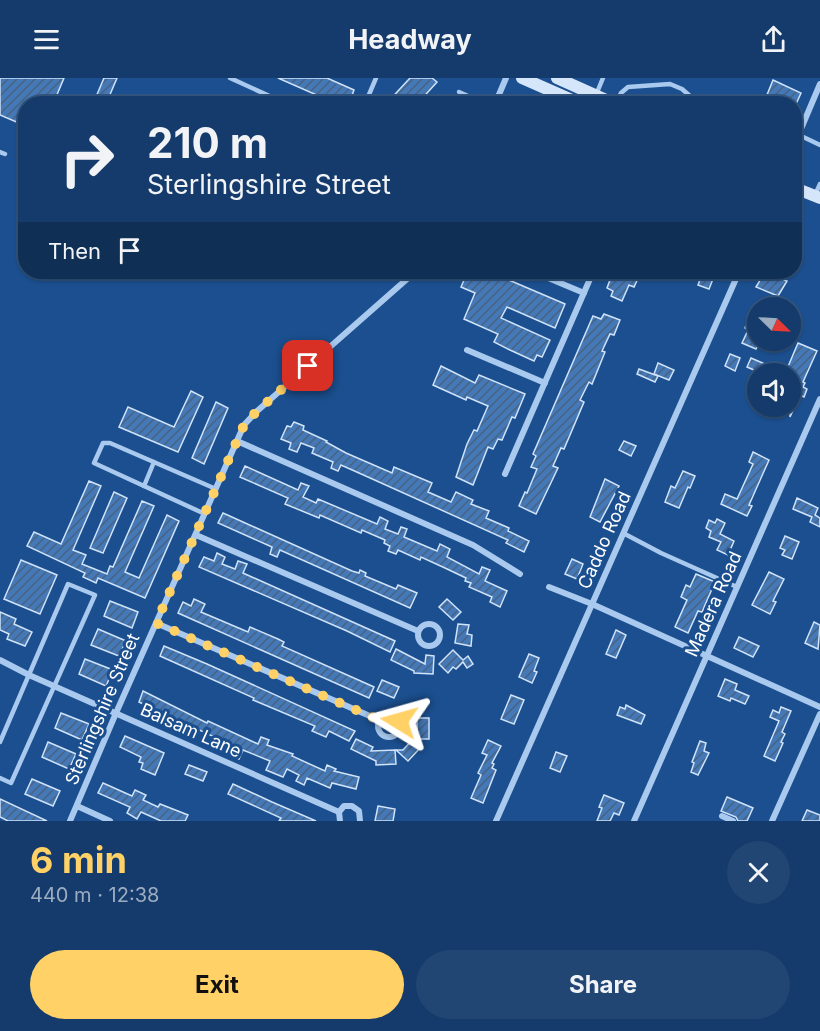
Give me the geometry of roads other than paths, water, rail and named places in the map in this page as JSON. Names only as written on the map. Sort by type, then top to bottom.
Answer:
[{"type":"main road","points":[[522,78],[563,96]]},
{"type":"main road","points":[[557,78],[579,82],[596,95]]},
{"type":"main road","points":[[802,191],[818,197]]},
{"type":"street","points":[[498,96],[506,78]]},
{"type":"street","points":[[802,126],[820,84]]},
{"type":"street","name":"Sterlingshire Street","points":[[70,821],[244,425],[408,279]]},
{"type":"street","points":[[551,279],[584,293]]},
{"type":"street","points":[[505,474],[590,279]]},
{"type":"street","name":"Caddo Road","points":[[496,821],[736,279]]},
{"type":"street","points":[[467,350],[544,383]]},
{"type":"street","name":"Madera Road","points":[[634,821],[820,399]]},
{"type":"street","points":[[237,441],[473,545],[520,574]]},
{"type":"street","points":[[196,535],[418,631]]},
{"type":"street","points":[[549,587],[592,604],[820,707]]},
{"type":"street","points":[[156,623],[379,720]]},
{"type":"street","name":"Balsam Lane","points":[[0,660],[29,675],[339,812],[344,806],[352,806],[359,811],[360,821]]},
{"type":"street","points":[[772,821],[820,714]]},
{"type":"street","points":[[76,806],[110,821]]},
{"type":"street","points":[[339,812],[340,821]]},
{"type":"street","points":[[723,816],[733,821]]},
{"type":"lane","points":[[230,78],[269,96]]},
{"type":"lane","points":[[368,96],[376,78]]},
{"type":"lane","points":[[596,95],[603,78]]},
{"type":"lane","points":[[619,96],[628,87],[670,84],[682,89],[690,96]]},
{"type":"lane","points":[[459,92],[468,96]]},
{"type":"lane","points":[[802,137],[820,145]]},
{"type":"lane","points":[[818,197],[820,184]]},
{"type":"lane","points":[[205,514],[94,463],[103,442],[216,489]]},
{"type":"lane","points":[[144,486],[154,462]]},
{"type":"lane","points":[[623,533],[661,553],[737,586]]},
{"type":"lane","points":[[0,742],[69,584],[95,595],[11,783],[0,778]]}]
